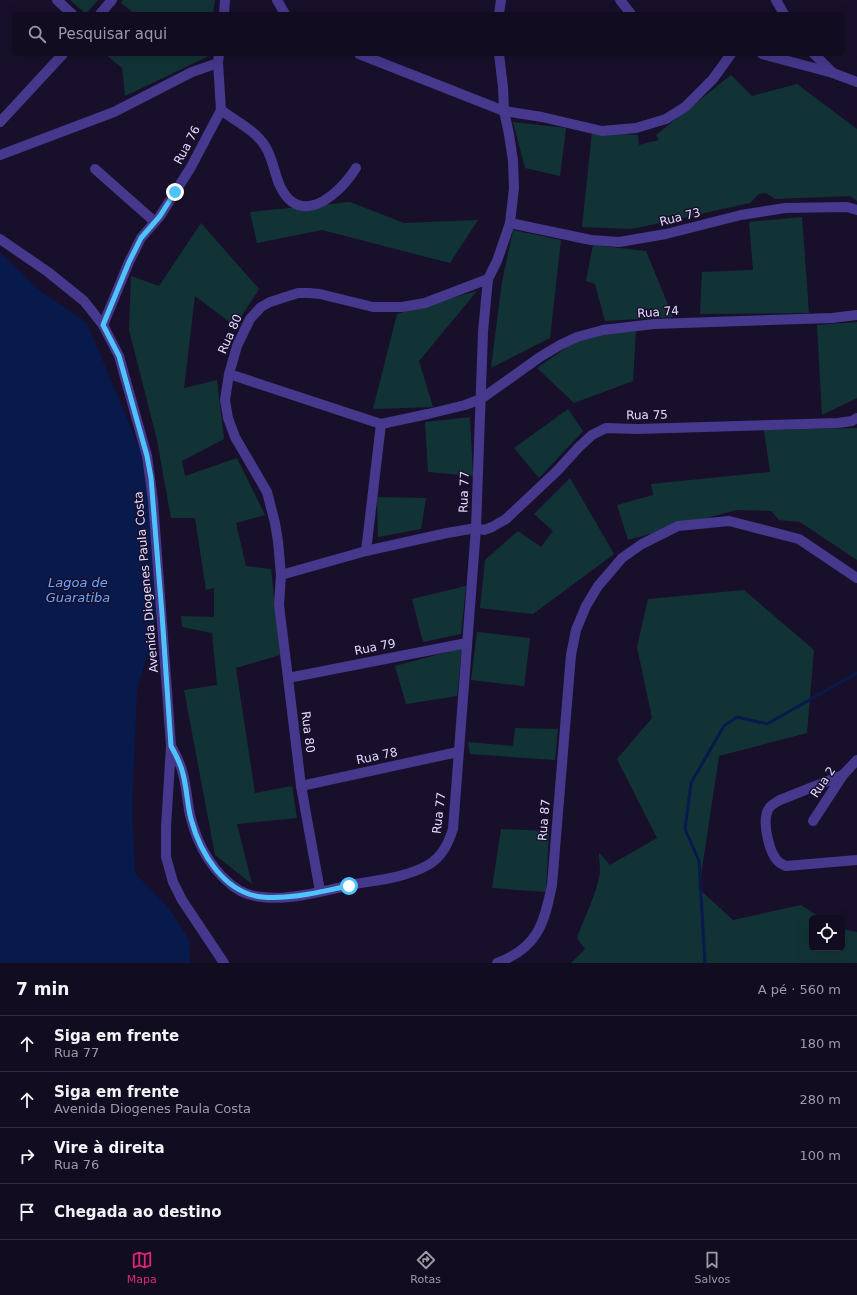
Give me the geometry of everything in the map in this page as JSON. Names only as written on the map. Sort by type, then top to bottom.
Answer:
[{"type":"street","points":[[57,0],[70,12]]},
{"type":"street","points":[[102,12],[112,0]]},
{"type":"street","points":[[224,12],[226,0]]},
{"type":"street","points":[[499,12],[501,0]]},
{"type":"street","points":[[620,0],[629,12]]},
{"type":"street","points":[[776,0],[783,12]]},
{"type":"street","points":[[279,1],[284,12]]},
{"type":"street","points":[[0,122],[61,56]]},
{"type":"street","points":[[364,56],[504,111],[542,117],[602,131],[636,128],[666,119],[685,107],[713,79],[730,56]]},
{"type":"street","points":[[480,399],[483,332],[488,280],[497,261],[510,223],[514,188],[513,161],[504,111],[499,56]]},
{"type":"street","points":[[769,56],[833,73],[857,82]]},
{"type":"street","points":[[816,56],[833,73]]},
{"type":"street","points":[[0,155],[114,112],[218,59],[221,110],[260,139],[266,147],[280,186],[292,203],[300,206],[313,205],[328,199],[342,186],[356,168]]},
{"type":"street","name":"Rua 76","points":[[103,325],[129,262],[141,238],[155,222],[191,167],[221,110]]},
{"type":"street","points":[[95,169],[155,222]]},
{"type":"street","name":"Rua 73","points":[[510,223],[591,240],[619,242],[666,234],[741,215],[785,208],[847,208],[857,210]]},
{"type":"street","name":"Avenida Diogenes Paula Costa","points":[[0,239],[48,272],[84,301],[103,325],[119,356],[147,456],[151,478],[171,746],[166,826],[166,857],[173,882],[182,900],[224,963]]},
{"type":"street","name":"Rua 80","points":[[320,891],[301,786],[279,605],[281,575],[278,541],[267,492],[235,437],[228,418],[225,400],[229,374],[237,346],[250,319],[261,307],[270,302],[298,293],[309,293],[320,294],[373,307],[402,308],[425,303],[488,280]]},
{"type":"street","name":"Rua 74","points":[[381,424],[458,407],[480,399],[540,357],[560,345],[577,337],[602,330],[654,324],[832,318],[857,315]]},
{"type":"street","points":[[229,374],[381,424],[366,551]]},
{"type":"street","name":"Rua 77","points":[[171,746],[180,762],[190,818],[197,839],[214,868],[227,881],[243,892],[262,897],[281,898],[320,891],[413,872],[428,865],[440,856],[448,843],[453,829],[476,528],[480,399]]},
{"type":"street","name":"Rua 75","points":[[476,528],[484,530],[506,519],[557,471],[592,435],[606,428],[638,429],[838,423],[852,421],[857,418]]},
{"type":"street","name":"Rua 87","points":[[496,963],[512,958],[528,946],[540,929],[548,906],[552,885],[571,655],[576,630],[586,606],[598,586],[622,558],[642,544],[678,526],[729,521],[799,539],[857,578]]},
{"type":"street","points":[[281,575],[366,551],[476,528]]},
{"type":"street","name":"Rua 79","points":[[288,678],[467,643]]},
{"type":"street","name":"Rua 78","points":[[301,786],[458,752]]},
{"type":"street","name":"Rua 2","points":[[813,821],[843,775],[857,760]]},
{"type":"street","points":[[843,775],[772,805],[765,818],[766,828],[773,853],[780,863],[786,866],[857,860]]},
{"type":"green space","points":[[70,0],[98,0],[88,12],[84,12]]},
{"type":"green space","points":[[123,0],[215,0],[213,12],[132,12],[121,3]]},
{"type":"green space","points":[[107,56],[209,56],[125,96],[122,68]]},
{"type":"green space","points":[[731,75],[752,96],[797,84],[857,129],[857,201],[850,196],[775,199],[766,193],[759,194],[750,203],[632,229],[582,227],[592,132],[638,135],[639,145],[659,140],[656,135]]},
{"type":"green space","points":[[513,122],[566,128],[560,176],[525,168]]},
{"type":"green space","points":[[350,202],[404,223],[478,220],[450,263],[322,230],[257,243],[250,212]]},
{"type":"green space","points":[[802,217],[809,313],[700,314],[702,272],[753,270],[749,222]]},
{"type":"green space","points":[[201,223],[259,289],[235,326],[195,296],[184,388],[217,380],[224,439],[182,461],[185,476],[237,458],[265,515],[236,523],[246,566],[271,569],[280,655],[236,668],[255,793],[292,786],[297,818],[237,824],[252,884],[215,855],[184,690],[217,685],[212,633],[182,627],[181,616],[214,617],[214,588],[206,590],[195,518],[171,518],[157,440],[129,330],[131,276],[159,286]]},
{"type":"green space","points":[[513,230],[561,240],[550,338],[491,368],[502,282]]},
{"type":"green space","points":[[593,245],[646,251],[673,317],[605,321],[595,284],[586,281]]},
{"type":"green space","points":[[477,291],[419,361],[433,407],[373,409],[397,314]]},
{"type":"green space","points":[[857,322],[857,398],[822,415],[817,325]]},
{"type":"green space","points":[[636,331],[633,381],[574,403],[537,368],[583,336]]},
{"type":"green space","points":[[568,409],[583,431],[539,478],[514,448]]},
{"type":"green space","points":[[470,417],[473,476],[428,472],[425,422]]},
{"type":"green space","points":[[857,428],[857,560],[800,522],[779,520],[771,511],[736,510],[628,540],[617,505],[653,495],[651,484],[770,472],[764,430]]},
{"type":"green space","points":[[570,478],[614,554],[533,614],[480,608],[485,560],[518,531],[541,547],[553,531],[534,514]]},
{"type":"green space","points":[[377,497],[426,498],[421,529],[378,537]]},
{"type":"green space","points":[[466,586],[461,634],[423,642],[412,599]]},
{"type":"green space","points":[[744,590],[814,650],[807,733],[719,756],[699,889],[733,920],[801,905],[816,915],[809,915],[809,951],[845,951],[845,930],[857,932],[857,963],[571,963],[585,949],[577,938],[598,880],[600,872],[599,853],[610,865],[657,838],[617,759],[652,718],[637,647],[648,599]]},
{"type":"green space","points":[[477,632],[530,638],[524,686],[471,680]]},
{"type":"green space","points":[[462,648],[457,696],[406,704],[395,666]]},
{"type":"green space","points":[[515,728],[558,729],[555,760],[470,754],[468,742],[513,746]]},
{"type":"green space","points":[[501,829],[549,831],[546,892],[492,888]]},
{"type":"water","name":"Lagoa de Guaratiba","points":[[0,252],[39,290],[87,323],[141,452],[150,516],[157,613],[137,689],[132,809],[135,873],[170,910],[189,940],[190,963],[0,963]]},
{"type":"waterway","points":[[705,963],[699,861],[685,829],[691,783],[724,726],[737,717],[767,724],[857,673]]},
{"type":"route","points":[[175,192],[160,216],[141,238],[129,262],[103,325],[119,356],[147,456],[151,478],[171,746],[180,762],[190,818],[197,839],[214,868],[227,881],[243,892],[262,897],[281,898],[349,886]]}]
